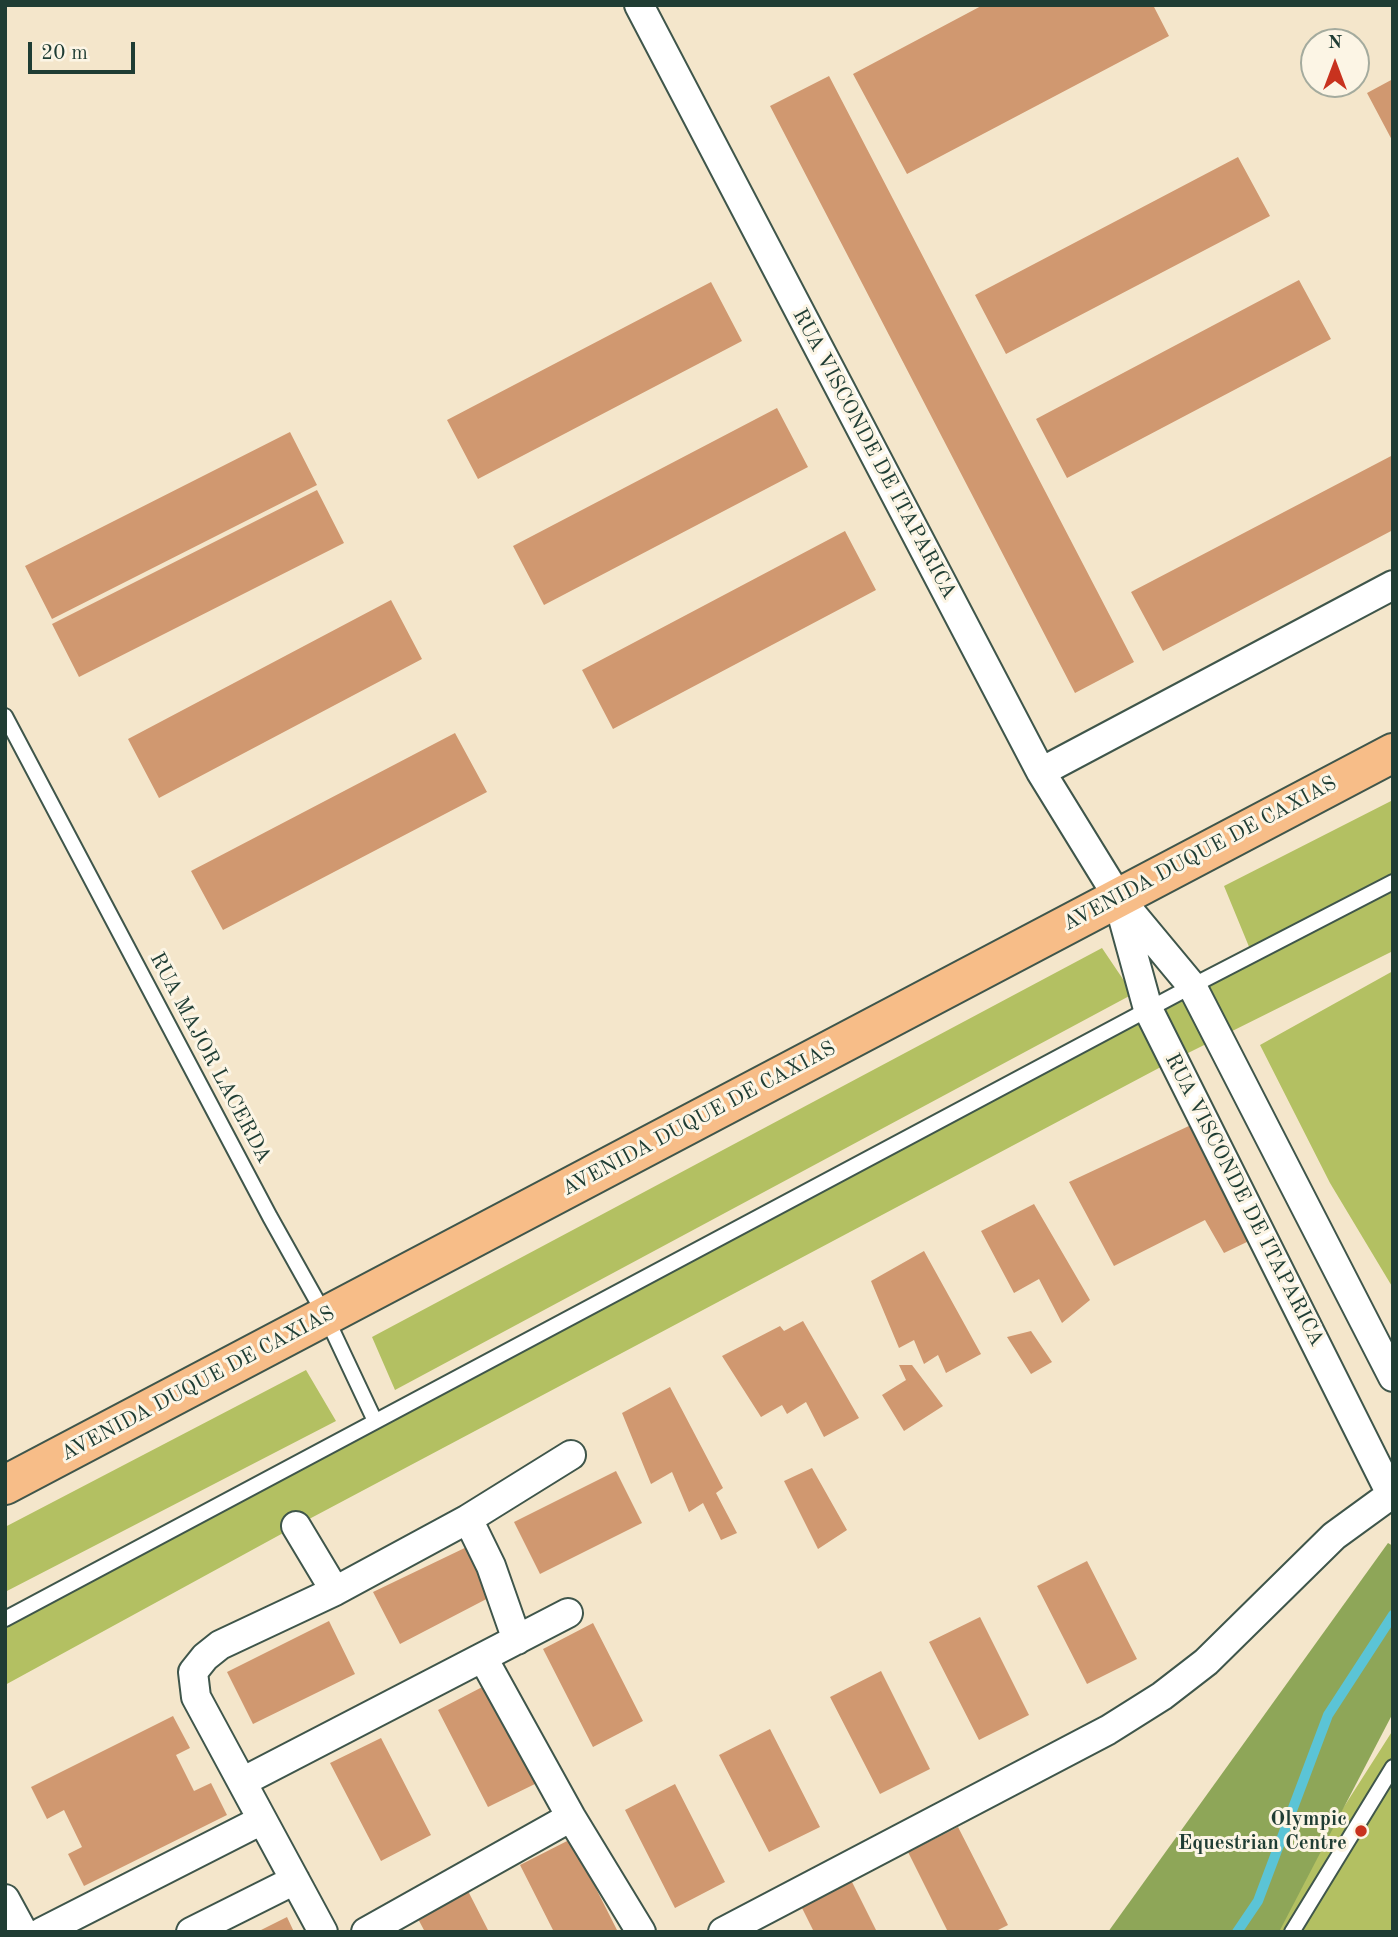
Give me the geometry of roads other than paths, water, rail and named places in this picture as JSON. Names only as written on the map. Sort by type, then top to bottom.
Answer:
[{"type":"main road","name":"AVENIDA DUQUE DE CAXIAS","points":[[5,1485],[1393,752]]},
{"type":"street","name":"RUA VISCONDE DE ITAPARICA","points":[[639,5],[1041,772],[1118,897],[1192,986],[1393,1377]]},
{"type":"street","points":[[1041,772],[1393,585]]},
{"type":"street","name":"RUA VISCONDE DE ITAPARICA","points":[[1118,897],[1149,1009],[1392,1494]]},
{"type":"street","points":[[323,1932],[196,1697],[193,1672],[205,1657],[220,1645],[335,1591],[467,1519],[571,1455]]},
{"type":"street","points":[[723,1932],[1108,1730],[1162,1696],[1206,1662],[1334,1536],[1392,1494]]},
{"type":"street","points":[[467,1519],[491,1566],[517,1640]]},
{"type":"street","points":[[296,1526],[335,1591]]},
{"type":"street","points":[[242,1782],[568,1613]]},
{"type":"street","points":[[483,1658],[571,1817],[641,1932]]},
{"type":"street","points":[[366,1932],[571,1817]]},
{"type":"street","points":[[42,1932],[262,1820]]},
{"type":"street","points":[[191,1932],[295,1880]]},
{"type":"street","points":[[5,1899],[23,1932]]},
{"type":"lane","name":"RUA MAJOR LACERDA","points":[[5,716],[270,1217],[326,1317],[375,1421]]},
{"type":"lane","points":[[5,1619],[1192,986],[1393,882]]},
{"type":"lane","points":[[1292,1932],[1393,1767]]},
{"type":"waterway","points":[[1237,1932],[1258,1901],[1328,1715],[1393,1615]]},
{"type":"place","name":"Olympic Equestrian Centre","points":[[1361,1831]]}]
